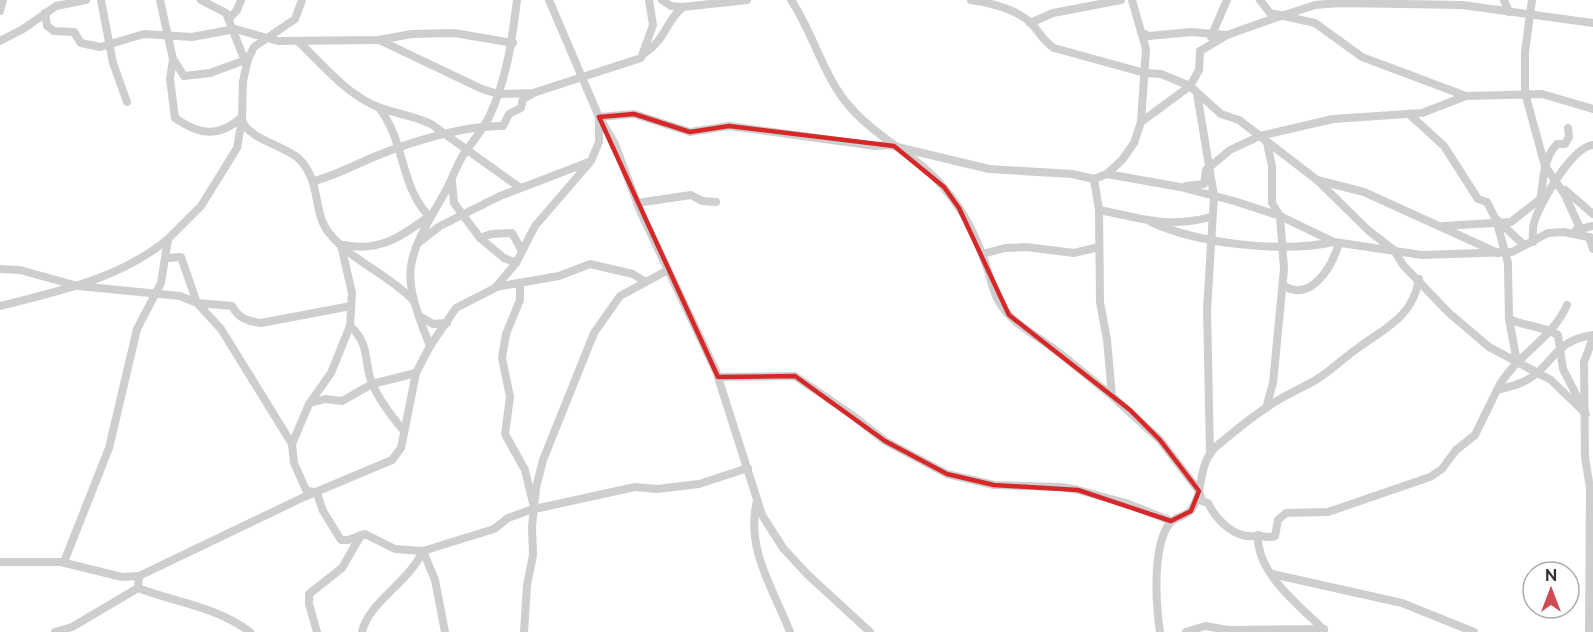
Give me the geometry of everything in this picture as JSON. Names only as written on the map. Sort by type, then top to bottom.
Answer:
[{"type":"street","points":[[0,11],[3,0]]},
{"type":"street","points":[[0,41],[23,29],[49,7],[86,0]]},
{"type":"street","points":[[101,0],[113,63],[127,102]]},
{"type":"street","points":[[160,0],[173,59],[170,73],[175,118],[197,132],[223,130],[242,118]]},
{"type":"street","points":[[201,0],[222,9],[235,29],[243,56],[248,59]]},
{"type":"street","points":[[229,19],[237,10],[241,0]]},
{"type":"street","points":[[0,306],[51,292],[67,291],[148,256],[201,206],[237,148],[242,118],[243,81],[248,59],[254,47],[295,19],[302,0]]},
{"type":"street","points":[[430,346],[412,298],[411,267],[414,248],[429,216],[484,125],[498,94],[513,44],[517,0]]},
{"type":"street","points":[[549,0],[599,117],[614,142],[637,203],[718,377],[762,515],[783,548],[807,574],[870,632]]},
{"type":"street","points":[[644,53],[653,25],[650,0]]},
{"type":"street","points":[[662,0],[671,6],[683,7],[747,0]]},
{"type":"street","points":[[791,0],[805,22],[827,71],[845,100],[881,137],[944,187],[973,229],[998,301],[1018,325],[1048,345],[1112,396],[1160,440],[1199,491]]},
{"type":"street","points":[[971,0],[1001,7],[1030,23],[1054,48],[1144,73],[1161,74],[1194,89],[1221,114],[1239,120],[1317,180],[1370,231],[1394,250],[1403,264],[1448,312],[1478,339],[1536,374],[1551,380],[1593,423]]},
{"type":"street","points":[[1030,23],[1053,13],[1121,0]]},
{"type":"street","points":[[599,117],[634,114],[690,132],[729,126],[875,146],[894,146],[989,168],[1072,174],[1094,179],[1107,174],[1122,160],[1134,143],[1142,122],[1146,49],[1132,0]]},
{"type":"street","points":[[1205,48],[1214,33],[1227,0]]},
{"type":"street","points":[[1260,0],[1270,13],[1315,23],[1362,57],[1466,96]]},
{"type":"street","points":[[1301,10],[1302,0]]},
{"type":"street","points":[[1462,5],[1471,0]]},
{"type":"street","points":[[1504,0],[1509,12]]},
{"type":"street","points":[[1532,0],[1528,14],[1525,93],[1545,166],[1565,195],[1593,249]]},
{"type":"street","points":[[1210,454],[1207,310],[1214,196],[1194,89],[1199,70],[1200,51],[1227,35],[1284,15],[1315,5],[1340,3],[1462,5],[1593,22]]},
{"type":"street","points":[[49,7],[47,26],[54,31],[74,32],[86,46],[111,45],[144,34],[192,37],[235,29],[278,41],[379,40],[412,34],[454,33],[513,44]]},
{"type":"street","points":[[314,182],[384,153],[444,135],[484,125],[503,126],[510,114],[521,108],[523,99],[533,93],[635,62],[658,44],[675,13],[683,7]]},
{"type":"street","points":[[1141,32],[1149,36],[1191,32],[1227,35]]},
{"type":"street","points":[[379,40],[482,89],[498,94],[533,93]]},
{"type":"street","points":[[299,42],[357,96],[379,108],[416,116],[496,168],[519,187]]},
{"type":"street","points":[[173,59],[184,76],[193,77],[228,69],[248,59]]},
{"type":"street","points":[[1142,122],[1194,89]]},
{"type":"street","points":[[1180,187],[1204,183],[1206,170],[1230,150],[1332,119],[1422,113],[1466,96],[1525,93],[1542,94],[1593,110]]},
{"type":"street","points":[[379,108],[386,117],[399,149],[414,197],[429,216]]},
{"type":"street","points":[[1409,114],[1439,140],[1478,199],[1487,202],[1498,222],[1524,246]]},
{"type":"street","points":[[495,288],[516,263],[535,226],[591,161],[599,142],[599,117]]},
{"type":"street","points":[[242,118],[251,131],[297,158],[314,182],[324,224],[341,245],[412,298]]},
{"type":"street","points":[[1533,242],[1536,216],[1544,196],[1545,166],[1551,151],[1557,144],[1565,144],[1569,137],[1568,128]]},
{"type":"street","points":[[1263,140],[1272,166],[1272,203],[1280,216],[1282,245],[1282,285],[1273,383],[1265,408]]},
{"type":"street","points":[[1443,226],[1511,222],[1544,196],[1575,154],[1593,145]]},
{"type":"street","points":[[414,248],[440,226],[519,187],[533,181],[547,180],[591,161]]},
{"type":"street","points":[[1107,174],[1180,187],[1214,196],[1280,216],[1337,243]]},
{"type":"street","points":[[1094,179],[1099,210],[1100,302],[1107,340],[1112,396]]},
{"type":"street","points":[[1317,180],[1364,192],[1422,220],[1443,226],[1504,254]]},
{"type":"street","points":[[452,181],[454,203],[462,216],[480,238],[504,258],[516,263]]},
{"type":"street","points":[[1555,183],[1593,214]]},
{"type":"street","points":[[637,203],[691,195],[716,202]]},
{"type":"street","points":[[1099,210],[1122,213],[1189,236],[1239,244],[1337,243],[1422,255],[1504,254],[1548,233],[1564,232],[1586,235]]},
{"type":"street","points":[[341,245],[372,246],[388,243],[400,238],[429,216]]},
{"type":"street","points":[[1151,222],[1182,224],[1211,217]]},
{"type":"street","points":[[1498,222],[1509,273],[1507,292],[1509,319],[1517,362]]},
{"type":"street","points":[[1586,235],[1593,226]]},
{"type":"street","points":[[480,238],[491,234],[512,232],[522,251]]},
{"type":"street","points":[[64,562],[109,448],[137,329],[158,294],[167,258],[168,239]]},
{"type":"street","points":[[1282,285],[1292,292],[1304,291],[1316,282],[1335,258],[1337,243]]},
{"type":"street","points":[[317,493],[306,490],[294,463],[292,444],[309,404],[331,373],[350,326],[351,285],[341,245]]},
{"type":"street","points":[[982,254],[1005,248],[1026,247],[1074,253],[1099,247]]},
{"type":"street","points":[[167,258],[181,257],[197,303],[221,329],[270,407],[272,416],[292,444]]},
{"type":"street","points":[[0,562],[64,562],[122,577],[139,576],[392,460],[401,448],[416,373],[430,346],[456,308],[495,288],[559,276],[590,264],[633,274],[644,281]]},
{"type":"street","points":[[0,269],[20,270],[78,286],[180,296],[197,303],[232,306],[236,313],[248,322],[261,323],[351,306]]},
{"type":"street","points":[[524,632],[527,585],[533,555],[534,509],[543,460],[594,333],[612,305],[644,281],[668,270]]},
{"type":"street","points":[[1419,279],[1414,299],[1396,323],[1358,347],[1314,381],[1265,408],[1210,454],[1199,479],[1199,491],[1202,501],[1208,503],[1212,513],[1228,529],[1251,538],[1258,535],[1269,538],[1275,536],[1278,520],[1286,513],[1328,512],[1430,477],[1442,469],[1456,450],[1475,435],[1503,378],[1550,330],[1567,305]]},
{"type":"street","points":[[520,283],[520,300],[506,334],[502,357],[510,397],[504,425],[510,445],[525,470],[534,509]]},
{"type":"street","points":[[418,316],[433,324],[447,323]]},
{"type":"street","points":[[1509,319],[1550,330],[1558,335],[1563,369],[1586,414]]},
{"type":"street","points":[[350,326],[359,334],[366,351],[372,384],[404,431]]},
{"type":"street","points":[[1497,390],[1515,386],[1536,374],[1560,347],[1569,341],[1593,336]]},
{"type":"street","points":[[1589,632],[1590,488],[1585,457],[1584,362],[1593,336]]},
{"type":"street","points":[[309,404],[325,399],[342,401],[372,384],[416,373]]},
{"type":"street","points":[[718,377],[795,376],[885,441],[947,474],[994,485],[1062,487],[1078,490],[1126,503],[1171,521]]},
{"type":"street","points":[[317,493],[323,511],[341,540],[348,540],[362,534],[395,549],[423,550],[494,529],[508,518],[534,509],[635,487],[657,489],[699,484],[748,468]]},
{"type":"street","points":[[1160,632],[1156,594],[1163,537],[1171,521],[1191,511],[1199,491]]},
{"type":"street","points":[[757,501],[754,524],[761,564],[766,583],[790,632]]},
{"type":"street","points":[[317,632],[309,604],[309,594],[342,568],[362,534]]},
{"type":"street","points":[[1258,535],[1257,547],[1272,574],[1325,631]]},
{"type":"street","points":[[362,632],[373,609],[409,574],[423,550]]},
{"type":"street","points":[[423,550],[438,590],[446,632]]},
{"type":"street","points":[[1272,574],[1402,603],[1474,632]]},
{"type":"street","points":[[138,588],[139,576]]},
{"type":"street","points":[[55,632],[72,627],[138,588]]},
{"type":"street","points":[[138,588],[167,599],[208,608],[250,632]]},
{"type":"street","points":[[1186,632],[1205,626],[1228,630],[1325,631]]},
{"type":"highlighted area","points":[[634,114],[690,132],[729,126],[894,146],[944,187],[959,208],[1009,315],[1130,410],[1160,440],[1199,491],[1191,511],[1171,521],[1078,490],[994,485],[947,474],[885,441],[795,376],[718,377],[599,117]]}]
